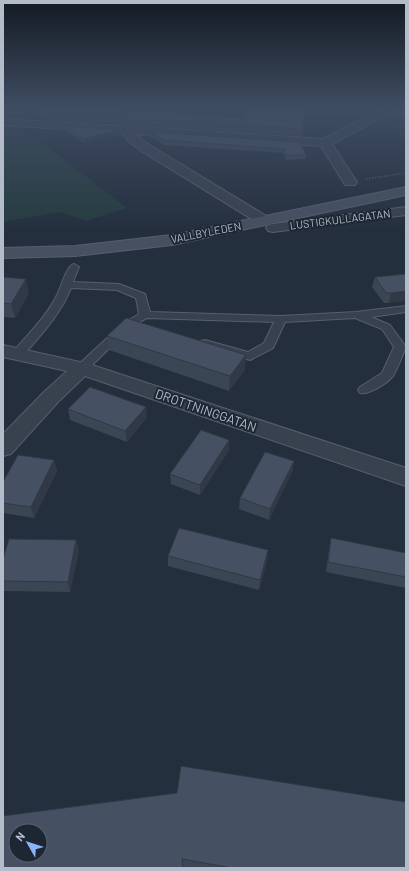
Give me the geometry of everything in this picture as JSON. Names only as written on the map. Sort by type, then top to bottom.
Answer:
[{"type":"main road","name":"VALLBYLEDEN","points":[[3,253],[75,251],[172,240],[268,224],[406,191]]},
{"type":"street","points":[[146,149],[268,224]]},
{"type":"street","points":[[329,149],[350,182]]},
{"type":"street","name":"LUSTIGKULLAGATAN","points":[[268,224],[406,211]]},
{"type":"street","name":"DROTTNINGGATAN","points":[[10,353],[82,368],[406,476]]},
{"type":"street","points":[[3,448],[51,397],[82,368]]},
{"type":"lane","points":[[10,353],[44,323],[62,297],[74,267]]},
{"type":"lane","points":[[67,285],[119,287],[142,296],[145,315]]},
{"type":"lane","points":[[82,368],[128,324],[145,315],[281,319],[356,315],[406,309]]},
{"type":"lane","points":[[356,315],[386,327],[403,346],[387,375],[365,390]]},
{"type":"lane","points":[[194,341],[250,356],[269,345],[281,319]]},
{"type":"lane","points":[[128,324],[143,328]]},
{"type":"path","points":[[350,182],[406,173]]},
{"type":"green space","points":[[3,149],[50,149],[127,208],[86,221],[60,212],[3,222]]},
{"type":"building","points":[[279,149],[303,149],[306,155],[286,155],[284,149]]},
{"type":"building","points":[[406,274],[406,291],[391,293],[386,293],[375,277]]},
{"type":"building","points":[[3,277],[26,279],[11,304],[3,303]]},
{"type":"building","points":[[126,318],[246,355],[230,376],[107,336]]},
{"type":"building","points":[[90,387],[146,407],[125,431],[68,409]]},
{"type":"building","points":[[201,430],[229,440],[200,485],[170,474]]},
{"type":"building","points":[[265,452],[294,461],[270,509],[240,498]]},
{"type":"building","points":[[18,455],[54,460],[31,507],[3,503],[3,482]]},
{"type":"building","points":[[179,528],[268,550],[260,580],[168,556]]},
{"type":"building","points":[[331,538],[406,553],[406,577],[328,562]]},
{"type":"building","points":[[9,539],[76,540],[68,582],[3,581],[3,559]]},
{"type":"building","points":[[181,766],[406,802],[406,868],[232,868],[182,859],[183,868],[3,868],[3,816],[177,793]]}]
